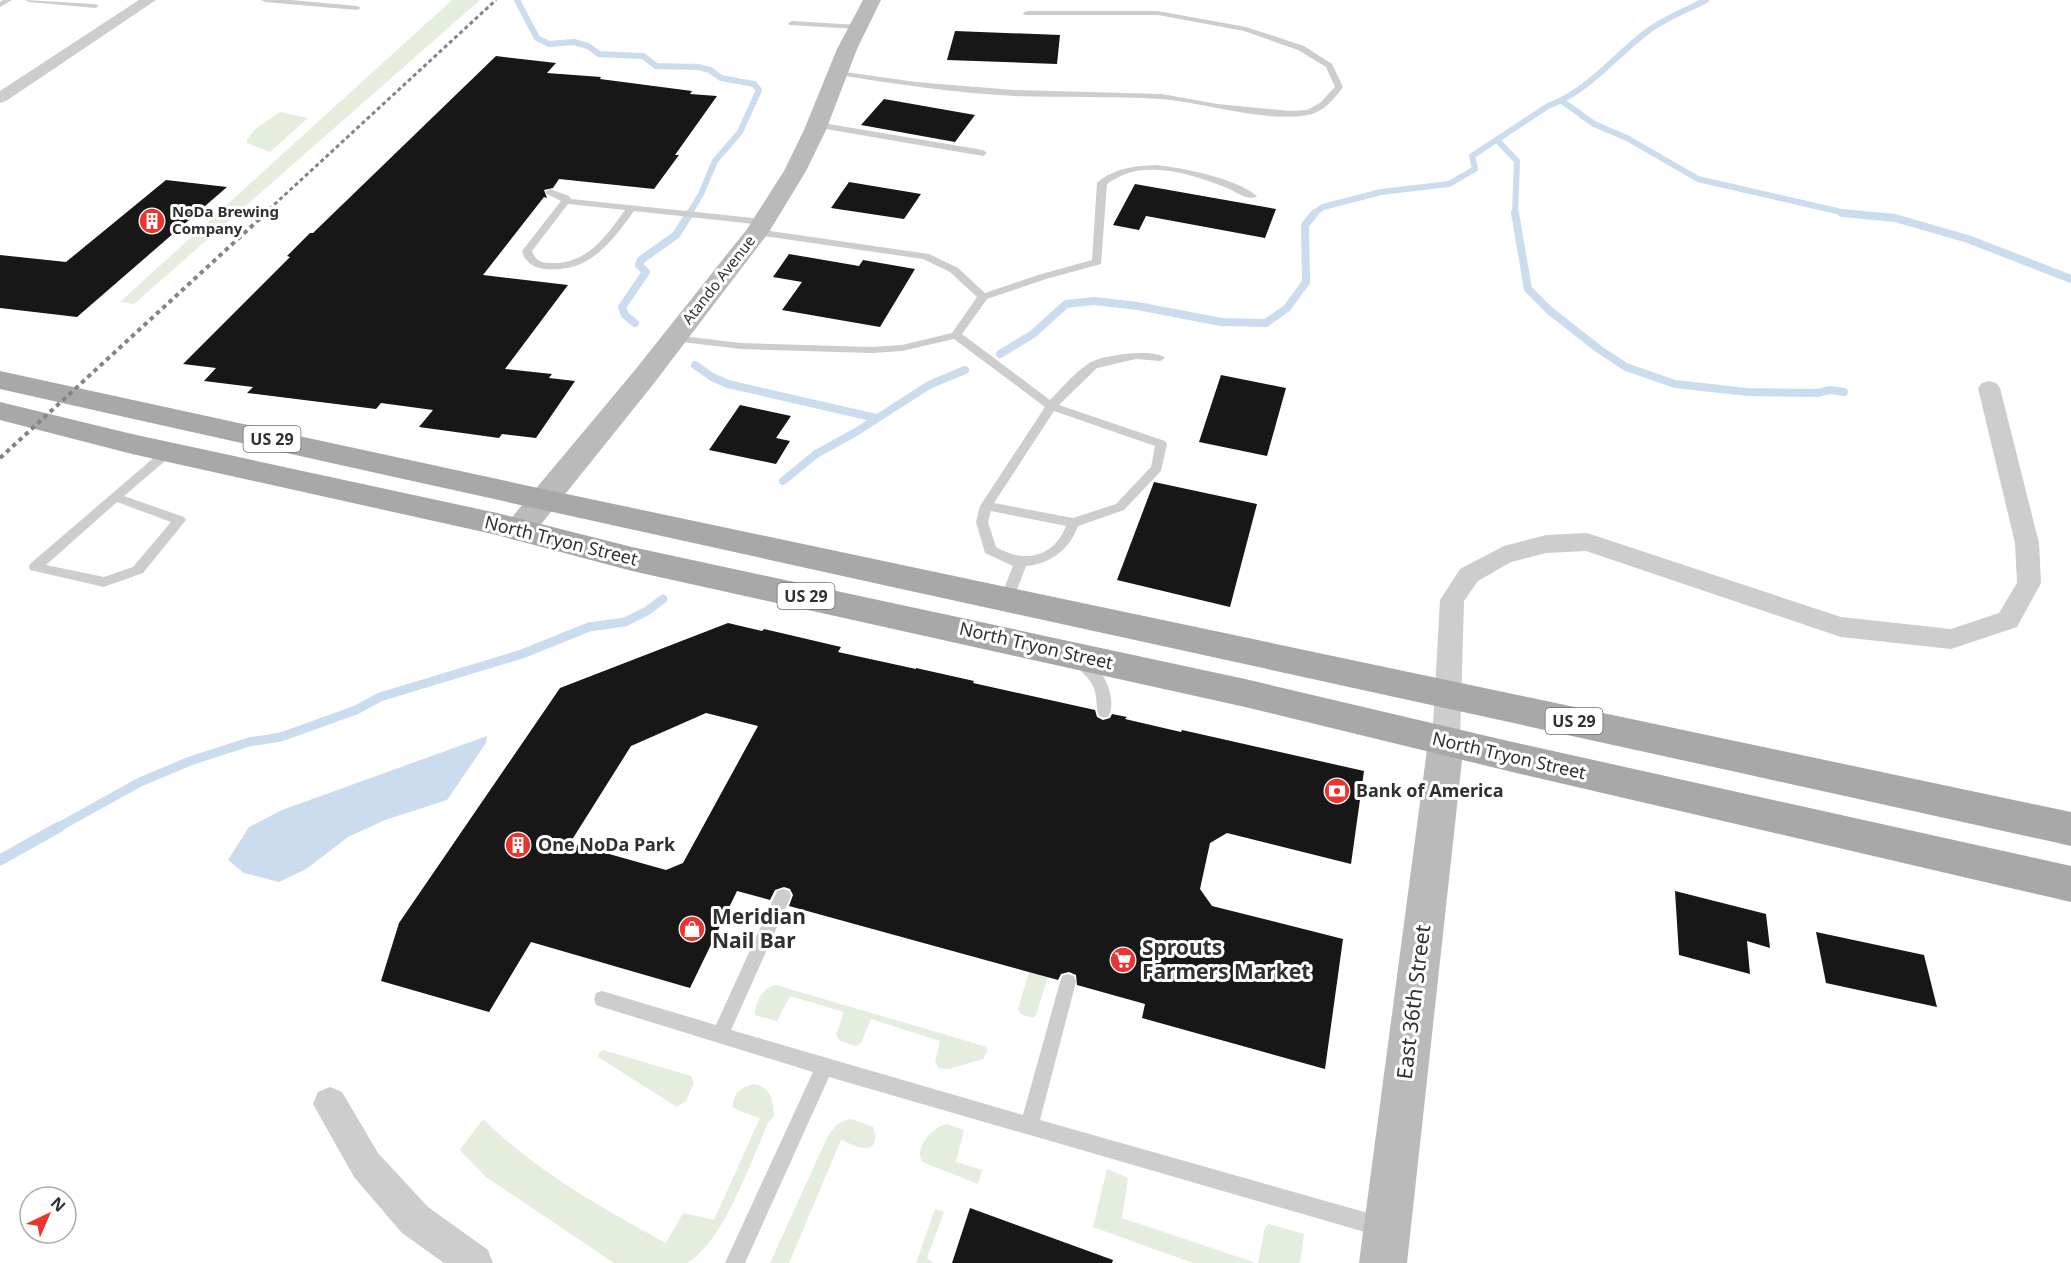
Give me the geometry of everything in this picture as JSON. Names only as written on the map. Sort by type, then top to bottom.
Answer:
[{"type":"main road","name":"Atando Avenue","points":[[519,530],[645,376],[760,227],[795,171],[872,0]]},
{"type":"main road","name":"North Tryon Street","points":[[0,380],[543,500],[2071,829]]},
{"type":"main road","name":"North Tryon Street","points":[[0,411],[168,452],[519,530],[632,559],[1245,693],[1446,742],[2071,884]]},
{"type":"main road","name":"East 36th Street","points":[[1385,1246],[1446,742]]},
{"type":"street","points":[[0,98],[149,0]]},
{"type":"street","points":[[1446,742],[1452,600],[1468,575],[1504,555],[1546,544],[1587,542],[1841,627],[1951,639],[2008,620],[2029,583],[2027,543],[1989,388]]},
{"type":"street","points":[[330,1104],[366,1165],[416,1220],[465,1260]]},
{"type":"lane","points":[[0,5],[8,0]]},
{"type":"lane","points":[[29,0],[95,6]]},
{"type":"lane","points":[[265,0],[357,8]]},
{"type":"lane","points":[[838,73],[916,85],[1013,93],[1162,97],[1216,107],[1291,114],[1309,112],[1323,105],[1339,87],[1329,66],[1301,48],[1246,28],[1158,13],[1027,13]]},
{"type":"lane","points":[[792,24],[858,27]]},
{"type":"lane","points":[[817,125],[983,153]]},
{"type":"lane","points":[[673,338],[741,345],[872,350],[902,348],[956,335],[982,297],[1097,262],[1102,183],[1113,173],[1142,168],[1162,168],[1192,173],[1232,186],[1252,196]]},
{"type":"lane","points":[[550,192],[561,195],[566,198],[566,201]]},
{"type":"lane","points":[[566,201],[527,252],[532,261],[539,265],[561,266],[586,259],[604,245],[631,208]]},
{"type":"lane","points":[[566,201],[719,217],[760,227],[925,256],[954,270],[982,297]]},
{"type":"lane","points":[[956,335],[1051,406],[1161,444],[1157,468],[1120,507],[1073,523],[986,506]]},
{"type":"lane","points":[[1073,523],[1070,534],[1058,548],[1040,558],[1021,562],[1007,559],[990,550],[982,522],[986,506],[1051,406],[1093,365],[1136,356],[1160,358]]},
{"type":"lane","points":[[115,497],[180,520],[138,570],[104,582],[35,567],[115,497],[168,452]]},
{"type":"lane","points":[[1007,599],[1021,562]]},
{"type":"lane","points":[[1069,654],[1083,663],[1104,690],[1104,712]]},
{"type":"lane","points":[[720,1035],[783,896]]},
{"type":"lane","points":[[1029,1126],[1068,982]]},
{"type":"lane","points":[[602,999],[1029,1126],[1385,1246]]},
{"type":"lane","points":[[735,1263],[825,1067]]},
{"type":"green space","points":[[452,0],[480,0],[134,304],[120,302]]},
{"type":"green space","points":[[280,112],[308,118],[270,152],[247,143],[254,130]]},
{"type":"green space","points":[[1029,972],[1048,977],[1036,1015],[1032,1018],[1021,1014],[1018,1009]]},
{"type":"green space","points":[[776,985],[984,1046],[988,1050],[983,1059],[949,1069],[939,1068],[935,1062],[940,1041],[871,1019],[861,1043],[856,1046],[840,1041],[836,1035],[844,1012],[790,996],[777,1021],[755,1015],[756,1005],[761,996],[771,986]]},
{"type":"green space","points":[[603,1050],[691,1076],[694,1083],[686,1101],[677,1107],[598,1057]]},
{"type":"green space","points":[[754,1084],[768,1091],[774,1116],[768,1123],[724,1220],[700,1253],[687,1263],[614,1263],[486,1177],[460,1150],[483,1119],[503,1138],[547,1172],[617,1216],[666,1243],[683,1213],[714,1220],[760,1118],[733,1107],[736,1094]]},
{"type":"green space","points":[[851,1119],[873,1127],[876,1137],[874,1143],[868,1148],[863,1148],[841,1140],[789,1263],[770,1263],[827,1138],[837,1125]]},
{"type":"green space","points":[[947,1124],[964,1130],[956,1162],[982,1170],[978,1184],[922,1162],[921,1150],[926,1138],[936,1129]]},
{"type":"green space","points":[[1107,1169],[1128,1178],[1122,1218],[1256,1263],[1193,1263],[1093,1227]]},
{"type":"green space","points":[[935,1209],[944,1212],[927,1258],[934,1263],[916,1263]]},
{"type":"green space","points":[[1269,1224],[1304,1234],[1300,1263],[1258,1263],[1265,1227]]},
{"type":"water","points":[[487,736],[486,743],[447,800],[385,820],[348,837],[306,869],[279,882],[244,873],[228,860],[249,827],[282,810]]},
{"type":"building","points":[[955,31],[1060,35],[1057,64],[947,60]]},
{"type":"building","points":[[496,56],[556,63],[547,73],[601,77],[600,79],[692,91],[690,94],[717,96],[654,189],[559,179],[553,188],[544,190],[547,198],[544,197],[483,275],[568,285],[505,369],[552,374],[549,378],[575,381],[536,438],[502,434],[499,438],[419,427],[433,410],[381,403],[376,409],[247,393],[253,387],[204,381],[216,368],[183,364],[290,257],[287,256],[310,233],[313,233]]},
{"type":"building","points":[[884,99],[975,115],[955,142],[861,125]]},
{"type":"building","name":"NoDa Brewing Company","points":[[166,180],[227,187],[77,317],[0,308],[0,255],[66,262]]},
{"type":"building","points":[[849,182],[921,194],[904,219],[831,208]]},
{"type":"building","points":[[1135,184],[1276,209],[1265,238],[1146,216],[1139,230],[1113,225]]},
{"type":"building","points":[[789,254],[859,266],[863,260],[915,269],[880,327],[782,310],[802,282],[773,277]]},
{"type":"building","points":[[1221,375],[1286,388],[1267,456],[1199,442]]},
{"type":"building","points":[[740,405],[791,416],[776,438],[790,441],[776,464],[709,450]]},
{"type":"building","points":[[1154,482],[1257,504],[1230,607],[1117,580]]},
{"type":"building","name":"One NoDa Park","points":[[728,623],[841,647],[838,652],[1095,710],[1097,717],[1103,720],[1110,718],[1112,714],[1181,732],[1182,730],[1364,771],[1351,864],[1227,833],[1210,843],[1200,889],[1212,906],[1343,939],[1325,1069],[1142,1018],[1145,1004],[1077,985],[1076,975],[1069,972],[1061,974],[1058,980],[789,906],[793,895],[790,889],[784,887],[775,890],[770,900],[737,891],[690,988],[531,942],[489,1012],[381,981],[399,923],[560,688]],"holes":[[[706,713],[758,726],[683,863],[666,870],[570,843],[631,746]]]},
{"type":"building","points":[[1675,891],[1766,914],[1770,948],[1747,941],[1750,974],[1679,955]]},
{"type":"building","points":[[1816,932],[1924,955],[1937,1007],[1826,983]]},
{"type":"building","points":[[970,1208],[1113,1260],[1112,1263],[952,1263]]},
{"type":"waterway","points":[[517,0],[537,38],[549,44],[574,42],[588,46],[599,54],[643,56],[656,66],[698,67],[710,70],[721,78],[754,84],[759,90],[740,132],[715,161],[701,194],[689,214]]},
{"type":"waterway","points":[[1313,214],[1323,207],[1381,192],[1449,184],[1475,169],[1472,156],[1589,82],[1655,26],[1706,0]]},
{"type":"waterway","points":[[1562,101],[1594,124],[1627,138],[1698,179],[1848,214]]},
{"type":"waterway","points":[[1497,140],[1517,161],[1515,213]]},
{"type":"waterway","points":[[635,323],[625,315],[622,307],[646,272],[639,265],[641,260],[676,235],[690,213]]},
{"type":"waterway","points":[[1000,354],[1033,334],[1066,304],[1094,301],[1138,306],[1221,322],[1266,323],[1287,308],[1306,282],[1305,225],[1315,213]]},
{"type":"waterway","points":[[1515,213],[1528,289],[1549,310],[1600,350],[1626,367],[1675,384],[1747,392],[1818,393],[1830,390],[1844,392]]},
{"type":"waterway","points":[[1842,213],[1848,214]]},
{"type":"waterway","points":[[1848,214],[1895,218],[1968,239],[2071,279]]},
{"type":"waterway","points":[[695,365],[712,377],[728,384],[876,418]]},
{"type":"waterway","points":[[783,481],[816,454],[856,432],[929,385],[965,370]]},
{"type":"waterway","points":[[57,828],[140,782],[190,761],[249,742],[281,737],[356,710],[380,697],[522,654],[589,627],[625,622],[647,611],[663,599]]},
{"type":"waterway","points":[[0,860],[59,827]]},
{"type":"railway","points":[[264,214],[496,0]]},
{"type":"railway","points":[[0,458],[266,213]]},
{"type":"place","name":"NoDa Brewing Company","points":[[152,221]]},
{"type":"place","name":"Bank of America","points":[[1337,791]]},
{"type":"place","name":"One NoDa Park","points":[[518,845]]},
{"type":"place","name":"Meridian Nail Bar","points":[[692,929]]},
{"type":"place","name":"Sprouts Farmers Market","points":[[1123,960]]}]
